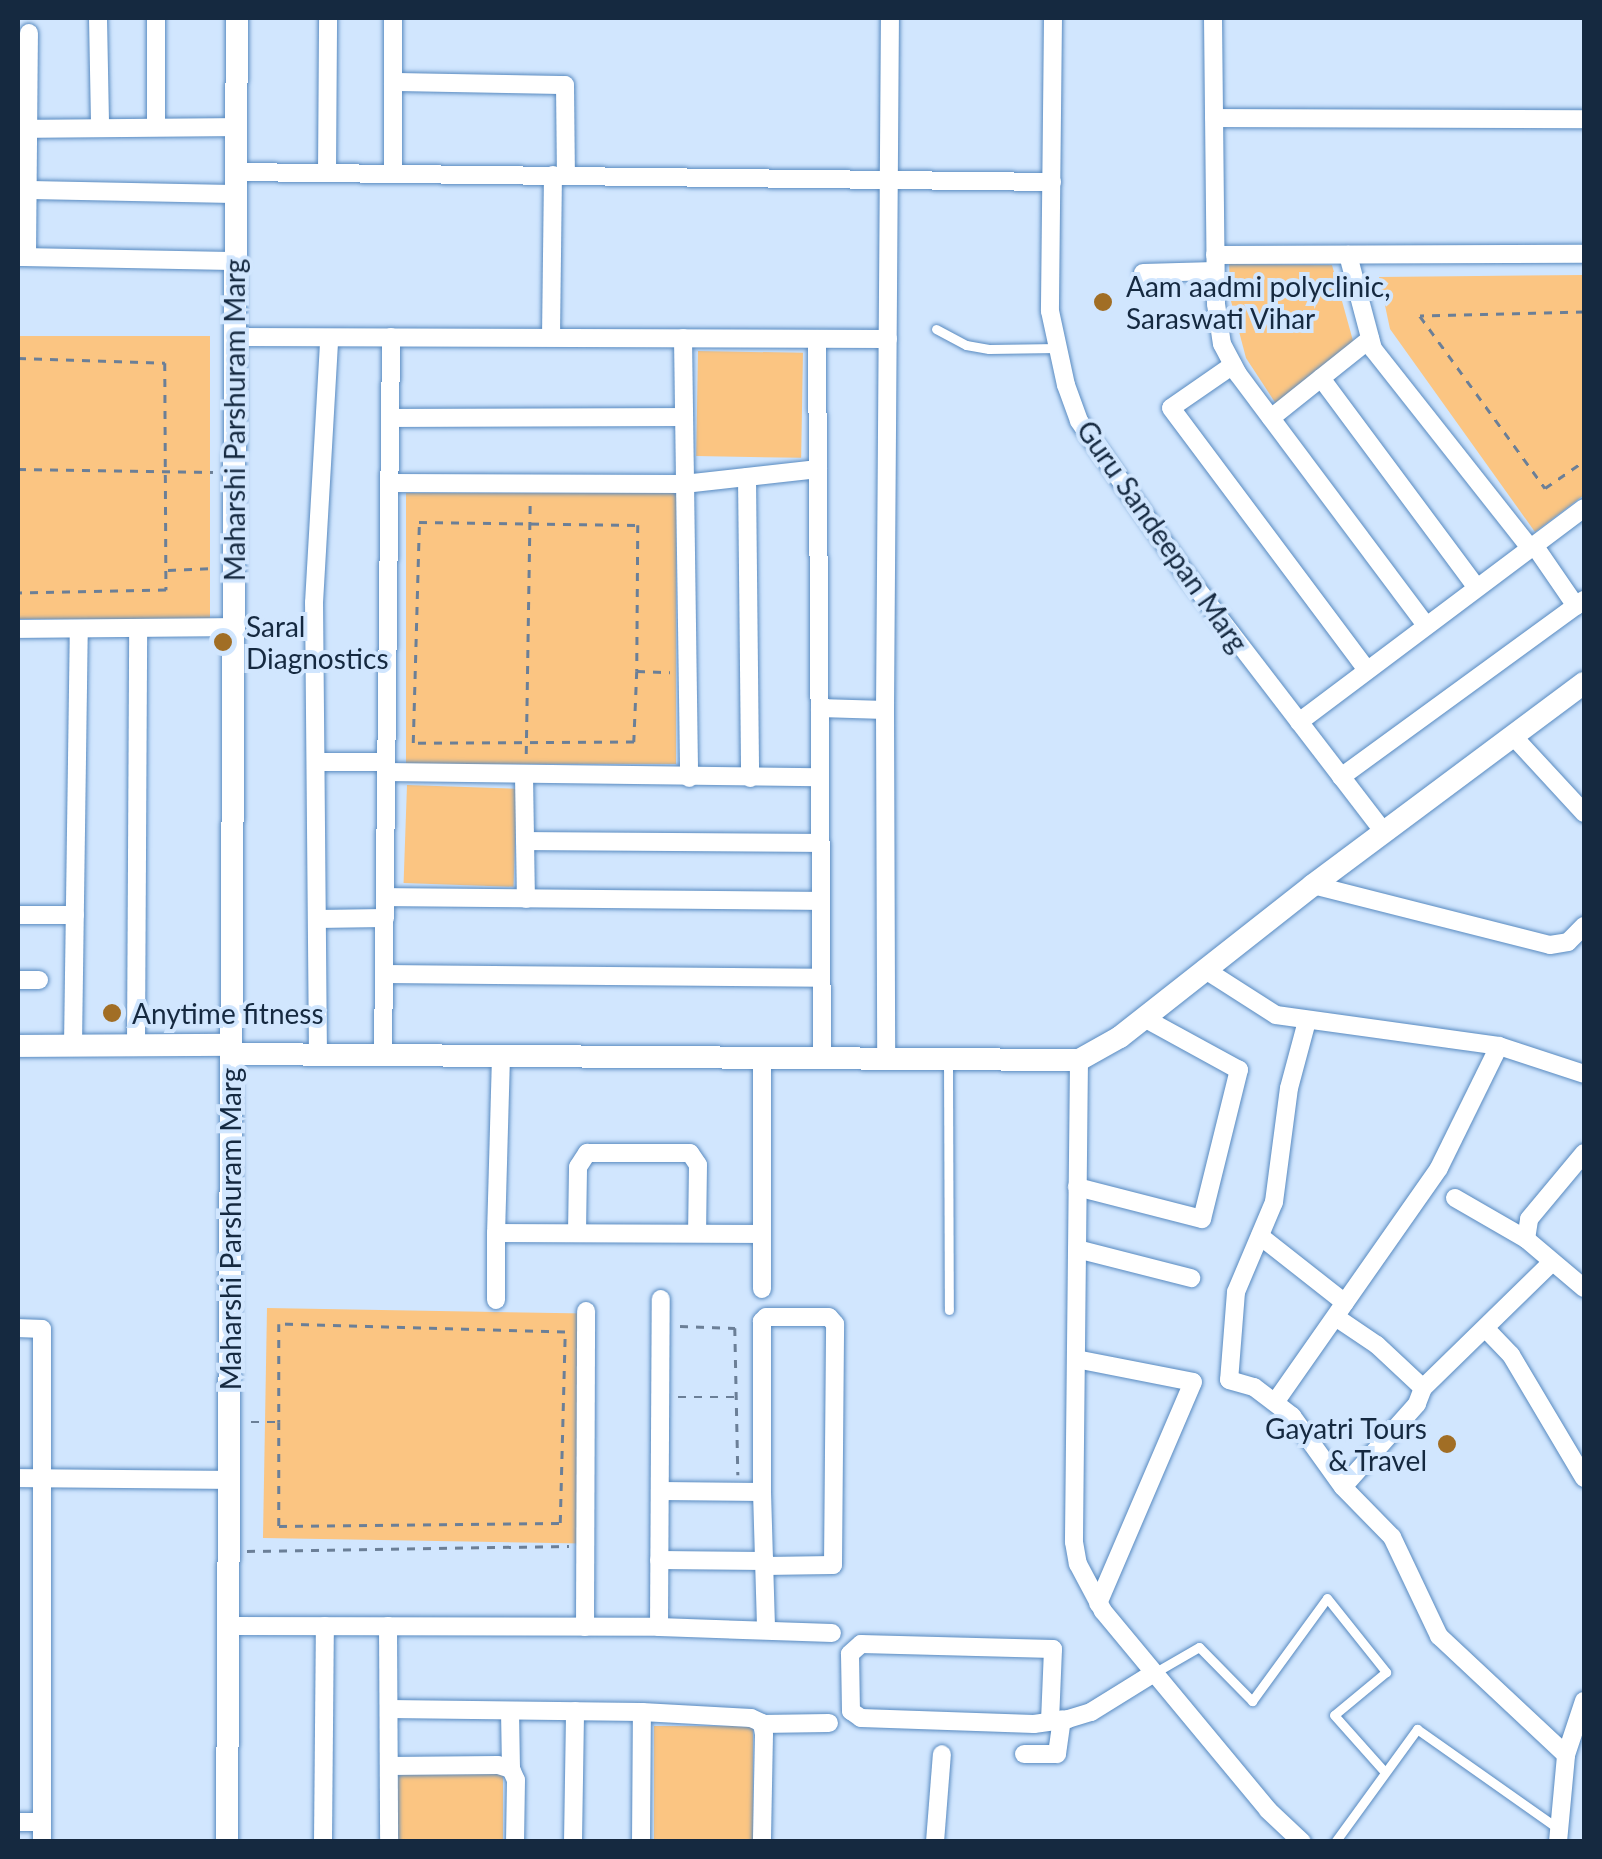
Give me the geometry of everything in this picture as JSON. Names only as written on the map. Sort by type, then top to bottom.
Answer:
[{"type":"street","points":[[98,18],[100,126]]},
{"type":"street","points":[[156,18],[156,127]]},
{"type":"street","name":"Maharshi Parshuram Marg","points":[[227,1842],[237,18]]},
{"type":"street","points":[[327,172],[328,18]]},
{"type":"street","points":[[393,172],[394,18]]},
{"type":"street","points":[[886,1059],[890,18]]},
{"type":"street","name":"Guru Sandeepan Marg","points":[[1053,18],[1050,311],[1079,422],[1384,832]]},
{"type":"street","points":[[1212,18],[1215,263],[1222,344],[1271,418],[1426,625]]},
{"type":"street","points":[[30,33],[22,129],[27,190],[22,257],[235,261]]},
{"type":"street","points":[[394,82],[565,86],[551,338]]},
{"type":"street","points":[[1214,118],[1584,119]]},
{"type":"street","points":[[22,129],[236,127]]},
{"type":"street","points":[[27,190],[236,183],[327,172],[1052,182]]},
{"type":"street","points":[[1143,272],[1215,263],[1348,255],[1584,254]]},
{"type":"street","points":[[1341,777],[1580,603],[1373,349],[1348,255]]},
{"type":"street","points":[[235,337],[888,339]]},
{"type":"street","points":[[383,1055],[391,337]]},
{"type":"street","points":[[682,338],[688,778]]},
{"type":"street","points":[[318,1057],[314,603],[329,339]]},
{"type":"street","points":[[818,339],[822,1058]]},
{"type":"street","points":[[1271,418],[1370,339]]},
{"type":"street","points":[[1233,365],[1170,408],[1367,670]]},
{"type":"street","points":[[1321,378],[1476,588]]},
{"type":"street","points":[[390,418],[684,418]]},
{"type":"street","points":[[390,483],[684,484],[818,470]]},
{"type":"street","points":[[747,477],[750,778]]},
{"type":"street","points":[[1299,722],[1584,508]]},
{"type":"street","points":[[18,629],[234,627]]},
{"type":"street","points":[[136,1045],[138,628]]},
{"type":"street","points":[[73,1046],[79,629]]},
{"type":"street","points":[[18,1046],[136,1045],[318,1057],[1079,1060],[1099,1051],[1144,1018],[1313,885],[1584,683]]},
{"type":"street","points":[[820,708],[885,710]]},
{"type":"street","points":[[1513,736],[1584,812]]},
{"type":"street","points":[[316,762],[524,775],[820,777]]},
{"type":"street","points":[[524,775],[526,899]]},
{"type":"street","points":[[525,841],[820,843]]},
{"type":"street","points":[[1313,885],[1550,945],[1568,942],[1584,926]]},
{"type":"street","points":[[385,897],[821,902]]},
{"type":"street","points":[[18,915],[75,915]]},
{"type":"street","points":[[317,918],[385,918]]},
{"type":"street","points":[[1204,969],[1276,1015],[1499,1046],[1584,1074]]},
{"type":"street","points":[[384,974],[821,978]]},
{"type":"street","points":[[18,980],[40,980]]},
{"type":"street","points":[[1078,1187],[1202,1219],[1239,1070],[1144,1018]]},
{"type":"street","points":[[1306,1020],[1289,1088],[1277,1189],[1245,1266],[1230,1318],[1229,1380],[1254,1387],[1292,1416],[1343,1487],[1392,1537],[1440,1636],[1566,1755]]},
{"type":"street","points":[[1276,1402],[1447,1156],[1499,1046]]},
{"type":"street","points":[[496,1300],[501,1056]]},
{"type":"street","points":[[762,1058],[762,1289]]},
{"type":"street","points":[[1079,1060],[1074,1542],[1085,1584],[1268,1810],[1302,1842]]},
{"type":"street","points":[[577,1232],[578,1167],[586,1153],[690,1154],[698,1165],[697,1234]]},
{"type":"street","points":[[1526,1239],[1529,1219],[1584,1154]]},
{"type":"street","points":[[1455,1198],[1526,1239],[1584,1288]]},
{"type":"street","points":[[496,1233],[762,1234]]},
{"type":"street","points":[[1260,1236],[1423,1388]]},
{"type":"street","points":[[1077,1249],[1191,1278]]},
{"type":"street","points":[[1343,1487],[1417,1404],[1423,1388],[1552,1262]]},
{"type":"street","points":[[659,1627],[660,1299]]},
{"type":"street","points":[[585,1627],[586,1312]]},
{"type":"street","points":[[659,1560],[764,1564],[833,1565],[835,1324],[829,1316],[763,1318],[762,1492],[764,1564],[766,1630]]},
{"type":"street","points":[[18,1328],[42,1329],[42,1832],[18,1822]]},
{"type":"street","points":[[1486,1329],[1511,1355],[1584,1478]]},
{"type":"street","points":[[1076,1359],[1193,1382],[1098,1604]]},
{"type":"street","points":[[18,1478],[228,1480]]},
{"type":"street","points":[[660,1491],[762,1492]]},
{"type":"street","points":[[228,1626],[659,1627],[832,1633]]},
{"type":"street","points":[[323,1842],[325,1626]]},
{"type":"street","points":[[388,1626],[389,1842]]},
{"type":"street","points":[[1024,1754],[1056,1754],[1056,1720],[1053,1650],[861,1644],[850,1654],[851,1710],[861,1718],[1056,1720],[1091,1712],[1154,1673]]},
{"type":"street","points":[[1561,1838],[1566,1755],[1584,1701]]},
{"type":"street","points":[[388,1710],[642,1712],[751,1718],[762,1724],[829,1723]]},
{"type":"street","points":[[510,1710],[510,1769],[516,1780],[515,1842]]},
{"type":"street","points":[[573,1842],[575,1711]]},
{"type":"street","points":[[640,1842],[642,1712]]},
{"type":"street","points":[[762,1724],[762,1842]]},
{"type":"street","points":[[936,1842],[942,1754]]},
{"type":"street","points":[[389,1766],[498,1765],[510,1769]]},
{"type":"lane","points":[[936,329],[966,345],[989,349],[1058,348]]},
{"type":"lane","points":[[948,1059],[949,1310]]},
{"type":"lane","points":[[1154,1673],[1199,1647],[1252,1701],[1327,1598],[1386,1672],[1334,1714],[1383,1770]]},
{"type":"lane","points":[[1335,1842],[1383,1770],[1417,1729],[1561,1838]]},
{"type":"path","points":[[1584,312],[1420,316],[1545,488],[1584,461]]},
{"type":"path","points":[[18,358],[165,363],[166,471],[166,590],[18,592]]},
{"type":"path","points":[[18,470],[234,472]]},
{"type":"path","points":[[528,742],[530,484]]},
{"type":"path","points":[[419,522],[638,525],[637,671],[634,742],[414,743],[419,522]]},
{"type":"path","points":[[166,570],[234,568]]},
{"type":"path","points":[[637,671],[687,673]]},
{"type":"path","points":[[279,1324],[565,1332],[560,1524],[279,1526],[279,1422],[279,1324]]},
{"type":"path","points":[[677,1326],[735,1328],[739,1492]]},
{"type":"path","points":[[678,1397],[737,1397]]},
{"type":"path","points":[[229,1422],[279,1422]]},
{"type":"path","points":[[228,1551],[585,1546]]},
{"type":"shaded area","points":[[1229,264],[1332,265],[1355,348],[1278,407],[1246,358],[1231,301]]},
{"type":"shaded area","points":[[1584,275],[1584,495],[1535,532],[1390,329],[1379,277]]},
{"type":"shaded area","points":[[18,336],[210,336],[210,619],[18,619]]},
{"type":"shaded area","points":[[698,351],[803,353],[801,458],[696,456]]},
{"type":"shaded area","points":[[406,493],[676,493],[676,764],[406,764]]},
{"type":"shaded area","points":[[407,785],[517,789],[514,887],[404,883]]},
{"type":"shaded area","points":[[267,1308],[586,1314],[582,1544],[263,1538]]},
{"type":"shaded area","points":[[654,1726],[753,1726],[753,1842],[654,1842]]},
{"type":"shaded area","points":[[398,1774],[503,1774],[503,1841],[398,1841]]},
{"type":"place","name":"Aam aadmi polyclinic, Saraswati Vihar","points":[[1103,302]]},
{"type":"place","name":"Saral Diagnostics","points":[[223,642]]},
{"type":"place","name":"Anytime fitness","points":[[112,1013]]},
{"type":"place","name":"Gayatri Tours & Travel","points":[[1447,1444]]}]
